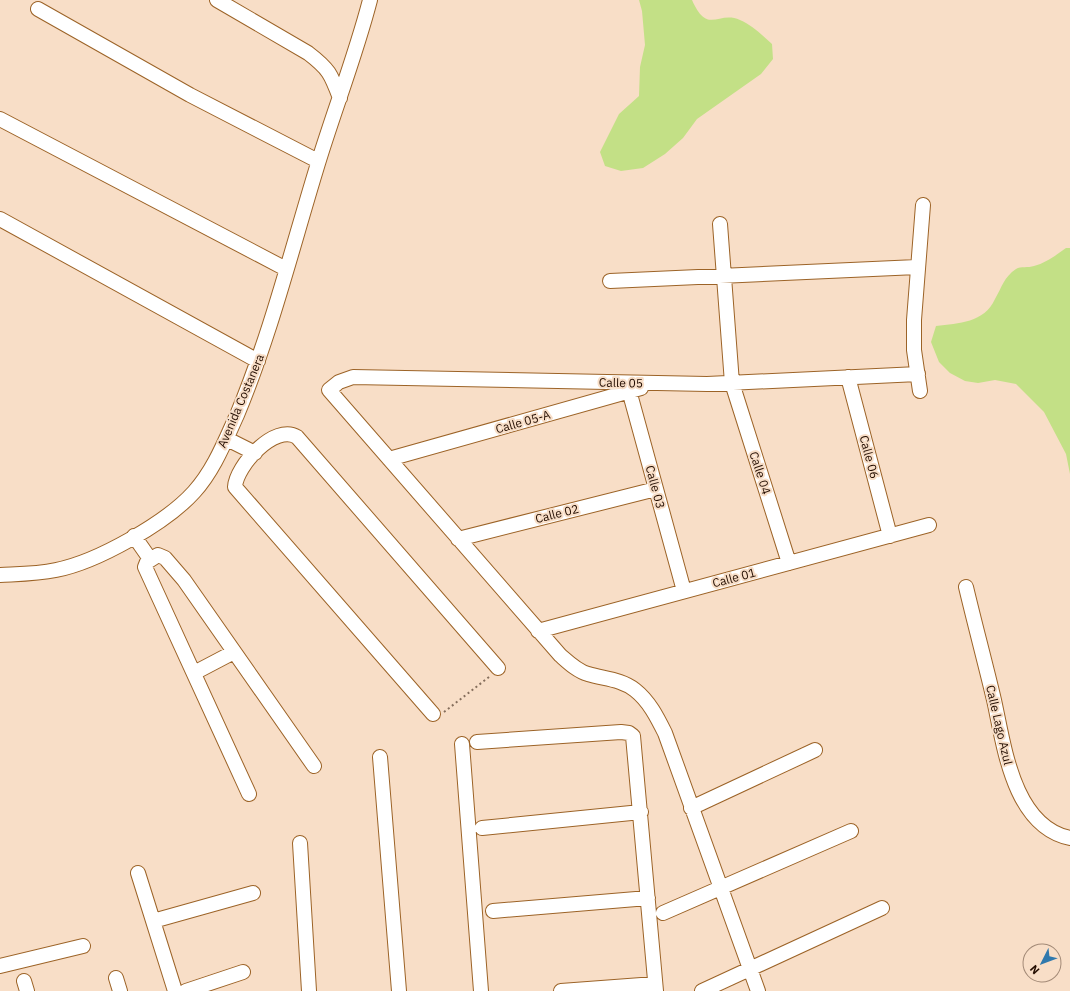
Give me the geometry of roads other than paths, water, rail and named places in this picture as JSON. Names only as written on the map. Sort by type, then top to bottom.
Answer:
[{"type":"street","points":[[217,0],[302,49],[322,64],[331,74],[340,98]]},
{"type":"street","name":"Avenida Costanera","points":[[0,575],[39,573],[73,566],[105,552],[167,516],[194,492],[212,467],[227,439],[258,361],[318,161],[340,98],[370,0]]},
{"type":"street","points":[[38,9],[190,95],[318,161]]},
{"type":"street","points":[[0,119],[286,269]]},
{"type":"street","points":[[920,391],[914,350],[914,320],[923,205]]},
{"type":"street","points":[[0,219],[258,361]]},
{"type":"street","name":"Calle 04","points":[[720,224],[732,383],[789,563]]},
{"type":"street","points":[[610,281],[917,267]]},
{"type":"street","name":"Calle 05","points":[[389,459],[329,390],[339,382],[353,377],[628,387],[657,383],[732,383],[918,374]]},
{"type":"street","name":"Calle 06","points":[[848,377],[890,536]]},
{"type":"street","name":"Calle 05-A","points":[[389,459],[628,387]]},
{"type":"street","name":"Calle 03","points":[[628,387],[684,592]]},
{"type":"street","points":[[433,714],[235,487],[241,470],[255,453],[272,439],[291,433],[297,437],[498,668]]},
{"type":"street","points":[[227,439],[255,453]]},
{"type":"street","points":[[389,459],[538,631],[565,660],[578,670],[587,674],[618,680],[635,689],[652,708],[665,733],[749,970],[758,991]]},
{"type":"street","name":"Calle 02","points":[[458,539],[656,490]]},
{"type":"street","name":"Calle 01","points":[[538,631],[929,525]]},
{"type":"street","points":[[134,536],[150,559]]},
{"type":"street","points":[[249,794],[145,567],[145,564],[150,559],[161,555],[171,564],[314,766]]},
{"type":"street","name":"Calle Lago Azul","points":[[966,588],[994,700],[1002,740],[1017,789],[1032,813],[1054,832],[1070,838]]},
{"type":"street","points":[[194,673],[234,652]]},
{"type":"street","points":[[476,742],[629,733],[635,741],[656,988],[561,991]]},
{"type":"street","points":[[462,744],[481,991]]},
{"type":"street","points":[[691,808],[815,750]]},
{"type":"street","points":[[380,757],[399,991]]},
{"type":"street","points":[[482,828],[641,812]]},
{"type":"street","points":[[663,913],[851,831]]},
{"type":"street","points":[[300,843],[309,991]]},
{"type":"street","points":[[138,873],[175,991]]},
{"type":"street","points":[[153,921],[253,892]]},
{"type":"street","points":[[493,911],[648,898]]},
{"type":"street","points":[[702,991],[882,908]]},
{"type":"street","points":[[0,966],[83,946]]},
{"type":"street","points":[[186,991],[243,972]]}]
